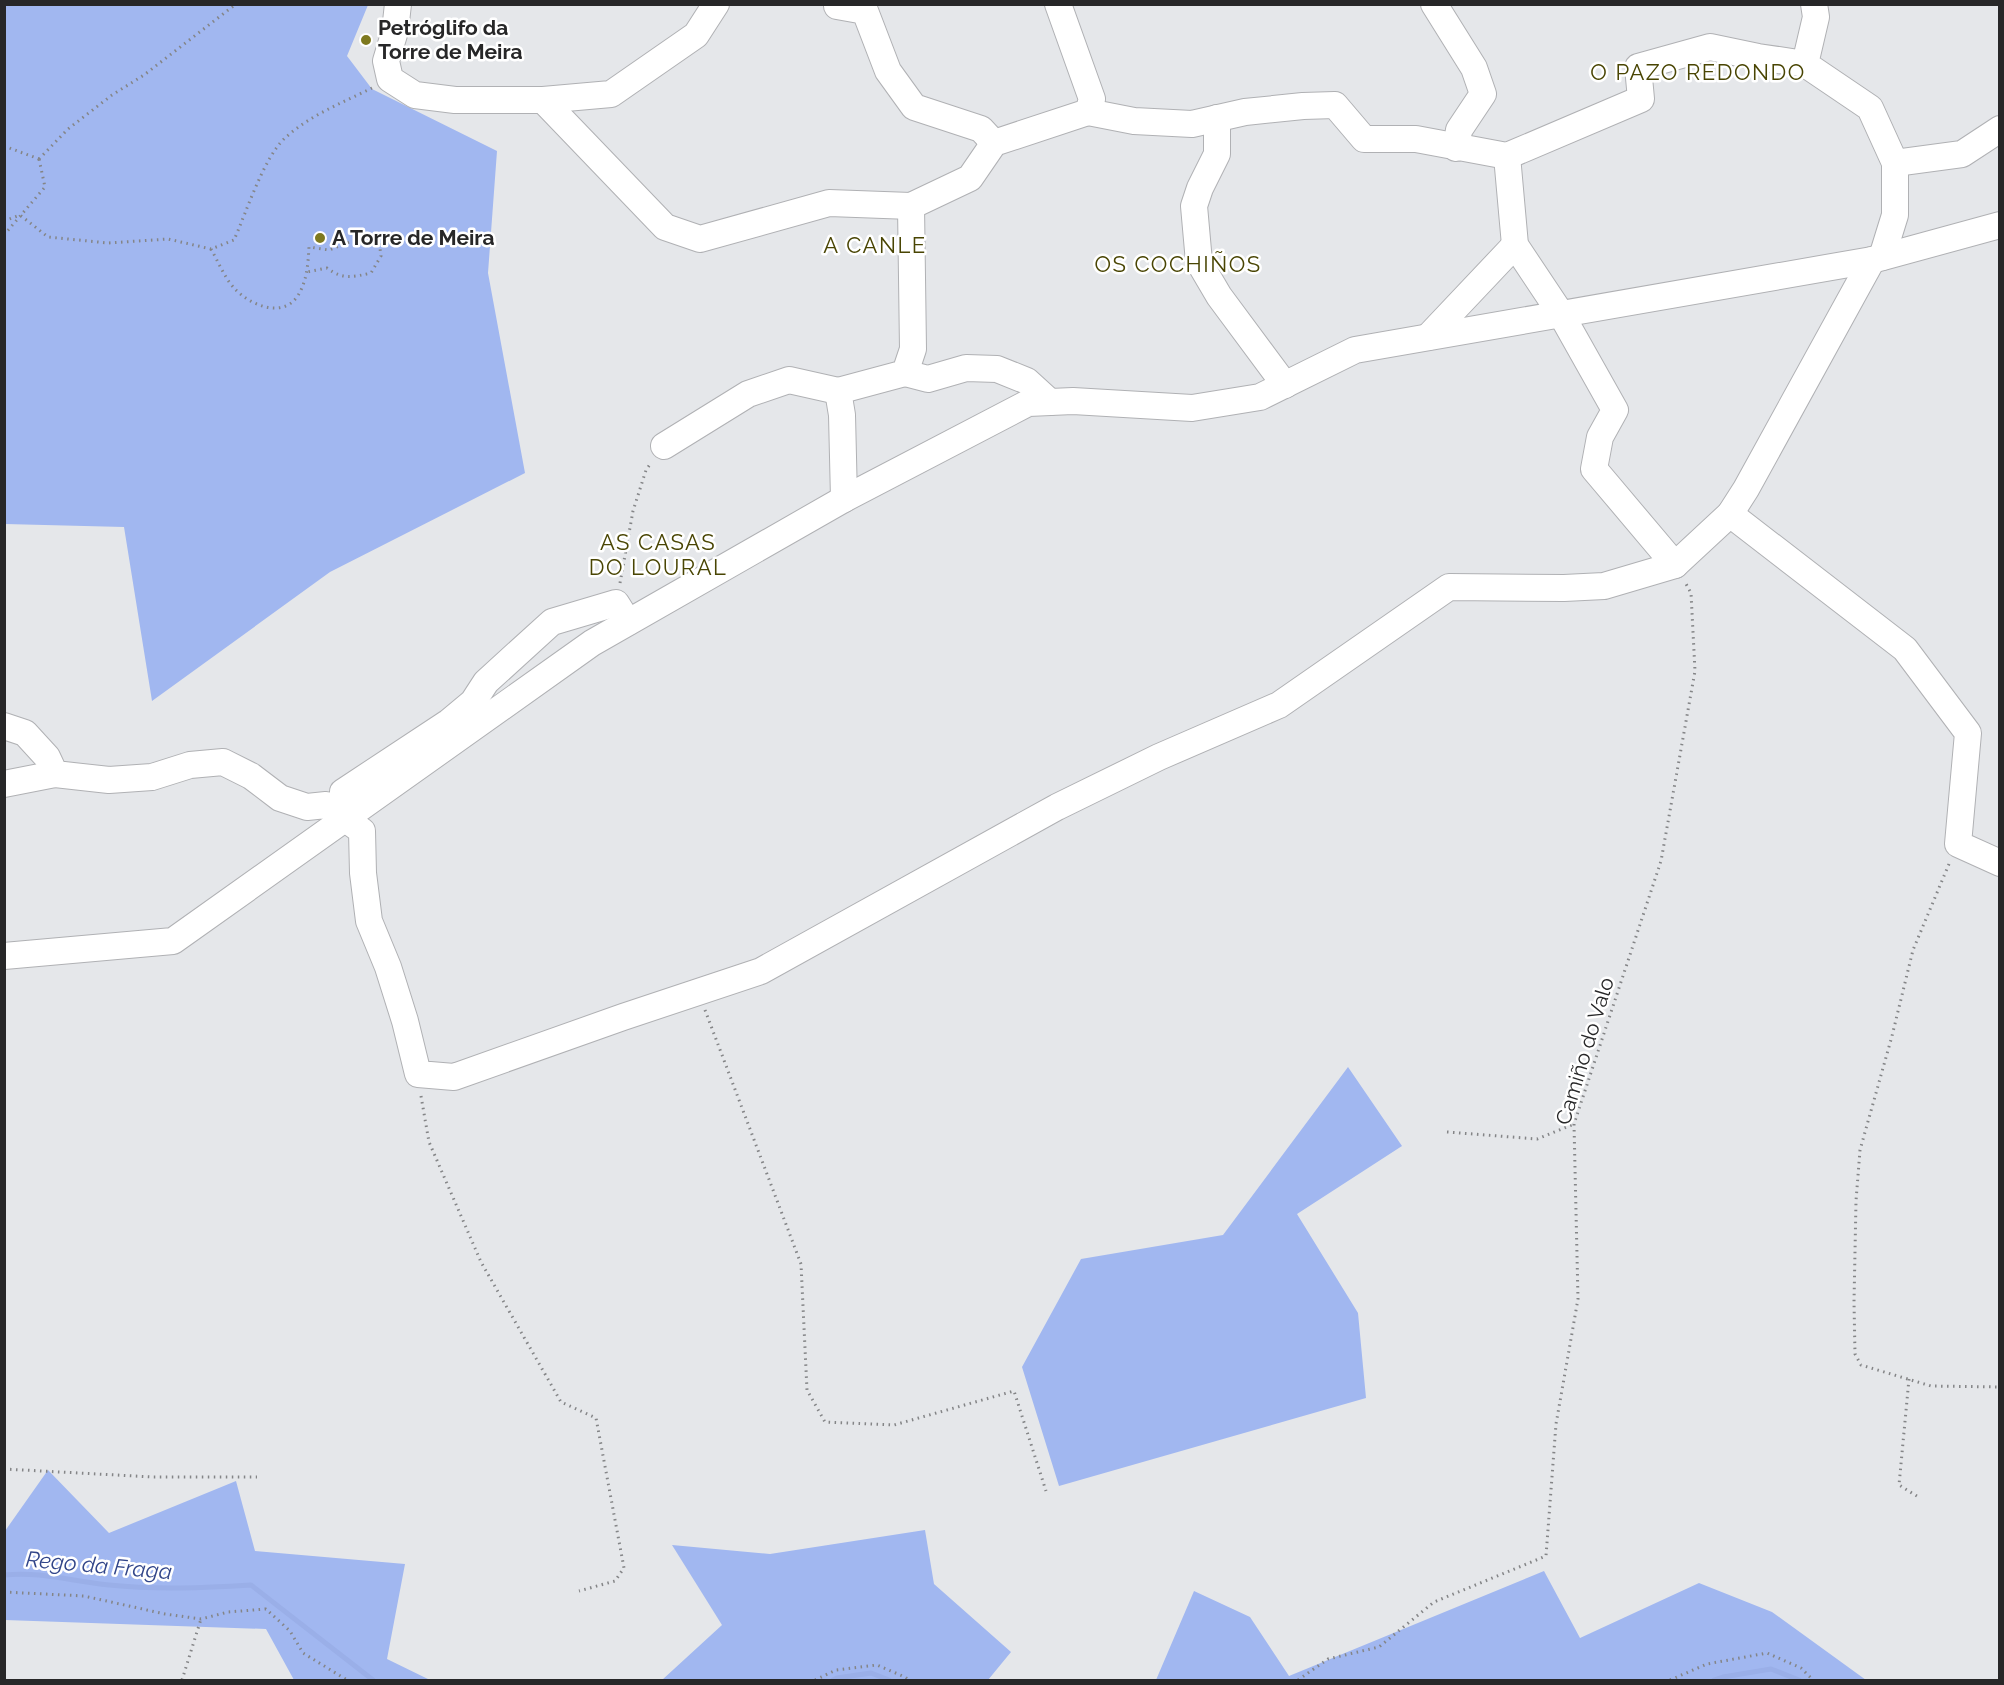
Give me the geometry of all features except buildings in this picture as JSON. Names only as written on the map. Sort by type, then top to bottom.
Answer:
[{"type":"street","points":[[398,4],[395,31],[386,61],[390,79],[415,95],[455,100],[543,100],[611,94],[696,35],[716,4]]},
{"type":"street","points":[[1058,4],[1092,99],[1088,112]]},
{"type":"street","points":[[1434,4],[1474,68],[1483,94],[1459,130],[1456,148]]},
{"type":"street","points":[[1805,63],[1816,17],[1814,4]]},
{"type":"street","points":[[837,6],[865,11],[888,71],[914,107],[981,129],[994,143]]},
{"type":"street","points":[[4,784],[55,774],[109,780],[152,777],[190,765],[223,762],[251,776],[280,798],[307,807],[326,805],[362,831],[363,873],[369,921],[388,966],[418,1074],[454,1077],[761,971],[1057,807],[1159,757],[1279,705],[1449,587],[1604,586],[1675,565],[1730,513],[1746,489],[1877,259],[1895,215],[1895,163],[1870,108],[1805,63],[1758,57],[1710,47],[1638,67],[1641,99],[1507,156],[1416,139],[1364,139],[1335,105],[1245,112],[1192,124],[1134,121],[1088,112],[994,143],[970,178],[911,206],[829,203],[700,239],[665,227],[543,100]]},
{"type":"street","points":[[1217,118],[1217,154],[1194,206],[1199,262],[1219,296],[1286,385]]},
{"type":"street","points":[[1895,163],[1962,154],[2000,129]]},
{"type":"street","points":[[1507,156],[1515,245],[1562,314],[1615,410],[1600,437],[1594,470],[1675,565]]},
{"type":"street","points":[[905,373],[913,348],[911,206]]},
{"type":"street","points":[[345,819],[343,792],[449,722],[473,702],[486,682],[552,622],[622,612],[1028,403],[1073,401],[1192,408],[1260,397],[1355,350],[1877,259],[2000,225]]},
{"type":"street","points":[[1428,337],[1515,245]]},
{"type":"street","points":[[664,446],[748,394],[789,380],[838,391],[905,373],[928,379],[966,368],[997,369],[1027,381],[1050,402]]},
{"type":"street","points":[[838,391],[843,415],[844,499]]},
{"type":"street","points":[[1730,513],[1905,649],[1968,733],[1958,844],[2000,863]]},
{"type":"street","points":[[4,956],[173,940],[592,643],[622,612]]},
{"type":"street","points":[[4,726],[25,733],[47,757],[55,774]]},
{"type":"path","points":[[39,159],[68,129],[112,94],[144,75],[236,4]]},
{"type":"path","points":[[20,215],[48,237],[108,243],[168,239],[211,249],[234,240],[264,168],[284,139],[317,114],[390,79]]},
{"type":"path","points":[[4,146],[39,159]]},
{"type":"path","points":[[4,235],[45,187],[39,159]]},
{"type":"path","points":[[4,221],[20,215]]},
{"type":"path","points":[[211,249],[234,289],[254,304],[271,308],[284,306],[296,298],[307,272],[309,247],[329,250],[365,236],[379,241],[381,256],[371,273],[353,277],[338,276],[327,268],[307,272]]},
{"type":"path","points":[[622,612],[633,511],[646,470],[664,446]]},
{"type":"path","name":"Camiño do Valo","points":[[1298,1680],[1328,1659],[1379,1647],[1434,1602],[1546,1556],[1556,1424],[1578,1299],[1574,1124],[1661,861],[1695,671],[1691,592],[1675,565]]},
{"type":"path","points":[[1958,844],[1913,950],[1892,1036],[1860,1149],[1856,1201],[1855,1354],[1861,1365],[1931,1386],[2000,1387]]},
{"type":"path","points":[[698,992],[801,1264],[807,1390],[825,1422],[894,1425],[1014,1391],[1046,1491]]},
{"type":"path","points":[[418,1074],[429,1142],[481,1262],[561,1402],[596,1418],[624,1568],[615,1581],[579,1591]]},
{"type":"path","points":[[1447,1132],[1537,1139],[1574,1124]]},
{"type":"path","points":[[1909,1379],[1899,1485],[1920,1498]]},
{"type":"path","points":[[4,1469],[153,1477],[257,1478]]},
{"type":"path","points":[[4,1593],[84,1596],[165,1614],[201,1619],[228,1612],[266,1609],[290,1631],[303,1653],[347,1680]]},
{"type":"path","points":[[182,1680],[201,1619]]},
{"type":"path","points":[[1670,1680],[1707,1664],[1767,1653],[1801,1668],[1813,1680]]},
{"type":"path","points":[[815,1680],[836,1670],[877,1665],[909,1680]]},
{"type":"shaded area","points":[[5,4],[368,5],[347,56],[372,89],[497,151],[488,273],[525,473],[330,572],[152,701],[124,527],[5,524]]},
{"type":"shaded area","points":[[1348,1067],[1402,1146],[1297,1214],[1358,1313],[1366,1398],[1059,1486],[1022,1367],[1081,1259],[1223,1235]]},
{"type":"shaded area","points":[[48,1470],[109,1533],[236,1481],[255,1551],[405,1564],[387,1659],[430,1680],[294,1680],[266,1629],[5,1620],[5,1531]]},
{"type":"shaded area","points":[[925,1530],[934,1584],[1011,1652],[988,1680],[662,1680],[722,1625],[672,1545],[770,1554]]},
{"type":"shaded area","points":[[1544,1571],[1580,1638],[1699,1583],[1772,1612],[1866,1680],[1156,1680],[1194,1591],[1250,1617],[1289,1676]]},
{"type":"waterway","name":"Rego da Fraga","points":[[4,1575],[31,1574],[96,1584],[145,1588],[251,1585],[373,1680]]},
{"type":"waterway","points":[[1714,1680],[1771,1669],[1799,1680]]},
{"type":"waterway","points":[[833,1680],[871,1673],[889,1680]]},
{"type":"place","name":"Petróglifo da Torre de Meira","points":[[366,40]]},
{"type":"place","name":"A Torre de Meira","points":[[320,238]]},
{"type":"district","name":"O PAZO REDONDO","points":[[1698,72]]},
{"type":"district","name":"A CANLE","points":[[875,245]]},
{"type":"district","name":"OS COCHIÑOS","points":[[1178,264]]},
{"type":"district","name":"AS CASAS DO LOURAL","points":[[658,554]]}]
